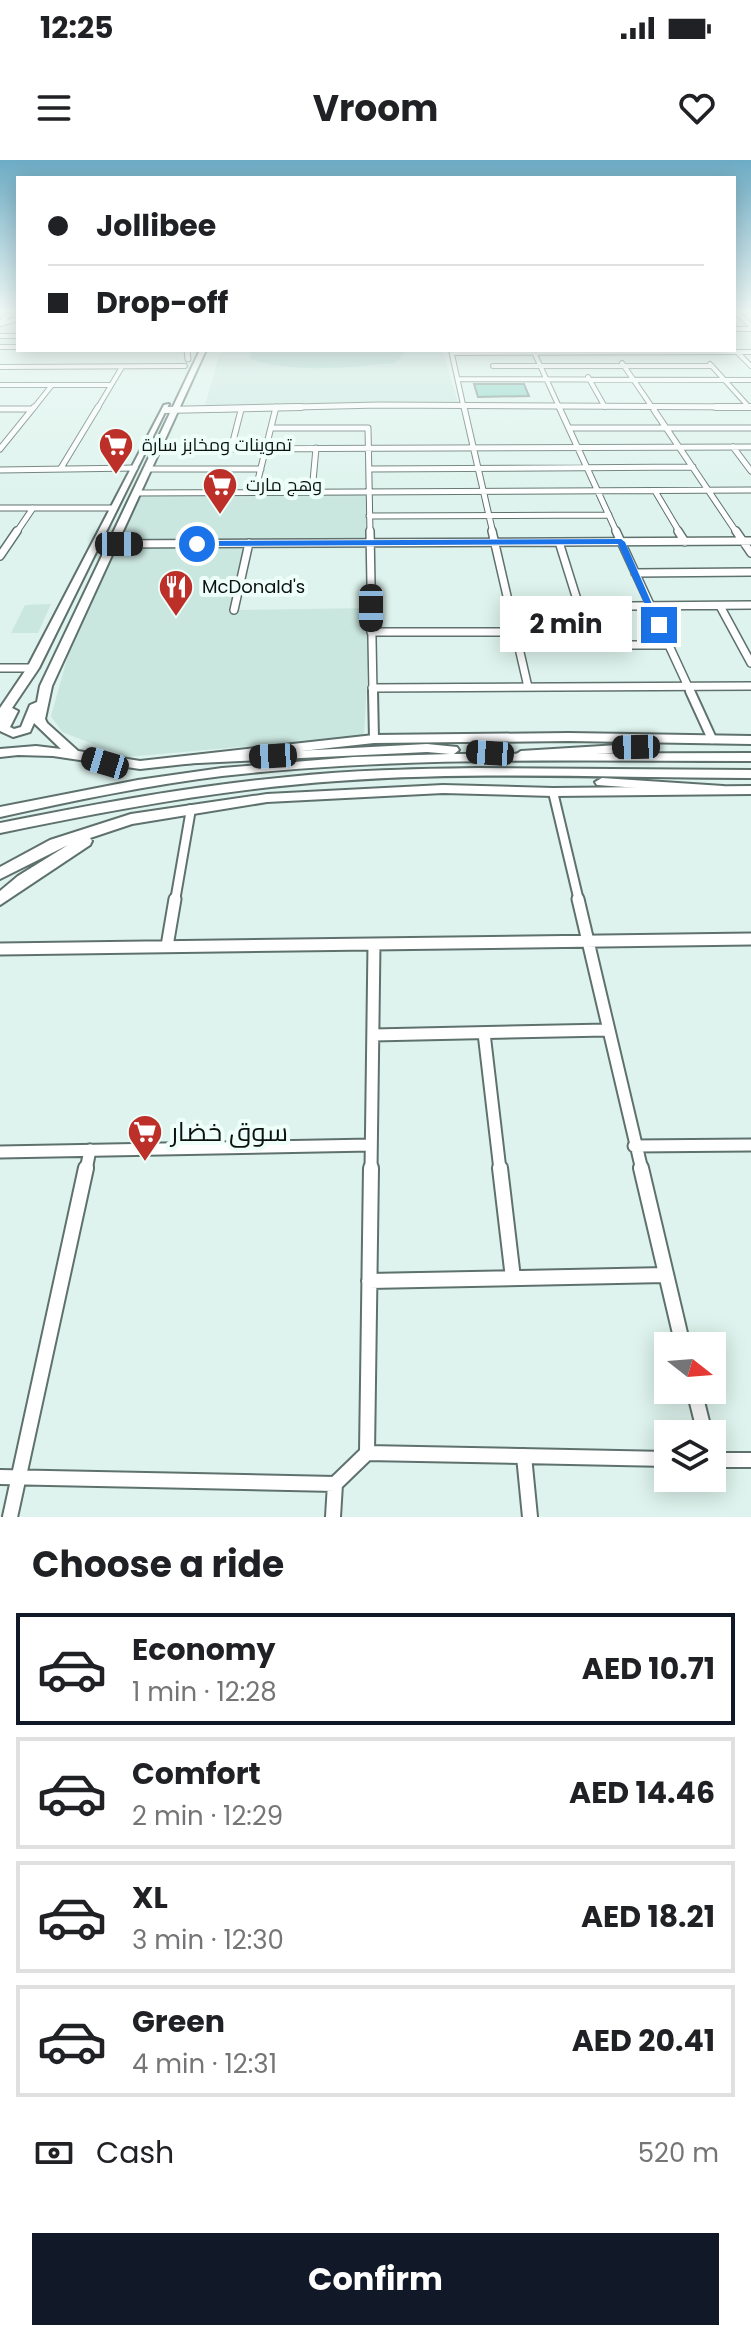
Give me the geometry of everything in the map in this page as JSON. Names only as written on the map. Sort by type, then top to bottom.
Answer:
[{"type":"main road","points":[[185,375],[158,449],[26,729],[13,733],[4,731],[113,508],[171,409],[185,375]]},
{"type":"main road","points":[[0,704],[33,668]]},
{"type":"main road","points":[[0,717],[33,668]]},
{"type":"main road","points":[[46,686],[39,719],[41,725],[72,753]]},
{"type":"main road","points":[[0,753],[34,750],[72,753],[105,763],[140,765],[374,739],[712,739],[751,742]]},
{"type":"main road","points":[[0,812],[126,786],[223,772],[360,761],[751,742]]},
{"type":"main road","points":[[181,761],[427,748],[521,755],[751,757]]},
{"type":"main road","points":[[458,773],[723,790]]},
{"type":"main road","points":[[0,828],[219,789],[356,776],[458,773],[751,774]]},
{"type":"main road","points":[[0,874],[55,844],[131,819],[191,809],[345,792],[443,789],[553,792],[751,790]]},
{"type":"main road","points":[[0,899],[75,846],[131,819]]},
{"type":"street","points":[[61,468],[117,375]]},
{"type":"street","points":[[457,375],[528,687]]},
{"type":"street","points":[[544,375],[712,739]]},
{"type":"street","points":[[587,375],[605,407]]},
{"type":"street","points":[[630,375],[747,541],[751,553]]},
{"type":"street","points":[[720,375],[750,408]]},
{"type":"street","points":[[458,379],[751,380]]},
{"type":"street","points":[[0,385],[111,385]]},
{"type":"street","points":[[1,445],[52,385]]},
{"type":"street","points":[[171,409],[276,408]]},
{"type":"street","points":[[255,492],[276,408]]},
{"type":"street","points":[[171,409],[750,408]]},
{"type":"street","points":[[0,409],[32,409]]},
{"type":"street","points":[[560,409],[653,409]]},
{"type":"street","points":[[231,449],[241,410]]},
{"type":"street","points":[[271,428],[368,428],[374,739]]},
{"type":"street","points":[[569,428],[751,428]]},
{"type":"street","points":[[733,447],[751,471]]},
{"type":"street","points":[[158,449],[751,447]]},
{"type":"street","points":[[312,492],[316,448]]},
{"type":"street","points":[[369,469],[693,467]]},
{"type":"street","points":[[0,470],[135,468]]},
{"type":"street","points":[[148,469],[261,469]]},
{"type":"street","points":[[136,493],[751,490]]},
{"type":"street","points":[[655,491],[685,542]]},
{"type":"street","points":[[0,508],[113,508]]},
{"type":"street","points":[[0,556],[33,508]]},
{"type":"street","points":[[369,516],[609,515]]},
{"type":"street","points":[[113,544],[747,541]]},
{"type":"street","points":[[559,542],[579,606]]},
{"type":"street","points":[[234,610],[249,543]]},
{"type":"street","points":[[635,573],[751,572]]},
{"type":"street","points":[[510,607],[751,605]]},
{"type":"street","points":[[720,606],[751,663]]},
{"type":"street","points":[[371,632],[516,632]]},
{"type":"street","points":[[519,645],[668,645]]},
{"type":"street","points":[[0,668],[33,668]]},
{"type":"street","points":[[372,688],[751,686]]},
{"type":"street","points":[[553,792],[680,1332]]},
{"type":"street","points":[[167,946],[191,809]]},
{"type":"street","points":[[0,949],[751,939]]},
{"type":"street","points":[[367,1453],[374,944]]},
{"type":"street","points":[[373,1035],[607,1030]]},
{"type":"street","points":[[484,1033],[513,1278]]},
{"type":"street","points":[[0,1152],[371,1145]]},
{"type":"street","points":[[634,1146],[751,1145]]},
{"type":"street","points":[[10,1517],[90,1150]]},
{"type":"street","points":[[369,1281],[666,1275]]},
{"type":"street","points":[[333,1517],[335,1484],[367,1453],[654,1459]]},
{"type":"street","points":[[524,1456],[530,1517]]},
{"type":"street","points":[[726,1460],[751,1460]]},
{"type":"street","points":[[0,1477],[335,1484]]},
{"type":"shaded area","points":[[214,375],[450,375],[458,402],[205,405]]},
{"type":"shaded area","points":[[369,492],[370,543],[249,544],[235,610],[371,608],[364,736],[127,757],[62,732],[51,716],[70,648],[118,545],[113,544],[136,493]]},
{"type":"shaded area","points":[[51,604],[38,633],[11,633],[25,605]]},
{"type":"building","points":[[474,384],[524,384],[529,396],[478,397]]},
{"type":"place","name":"تموينات ومخابز سارة","points":[[116,476]]},
{"type":"place","name":"وهج مارت","points":[[220,516]]},
{"type":"place","name":"McDonald's","points":[[176,618]]},
{"type":"place","name":"سوق خضار","points":[[145,1163]]},
{"type":"route","points":[[197,544],[621,542],[659,625]]}]
